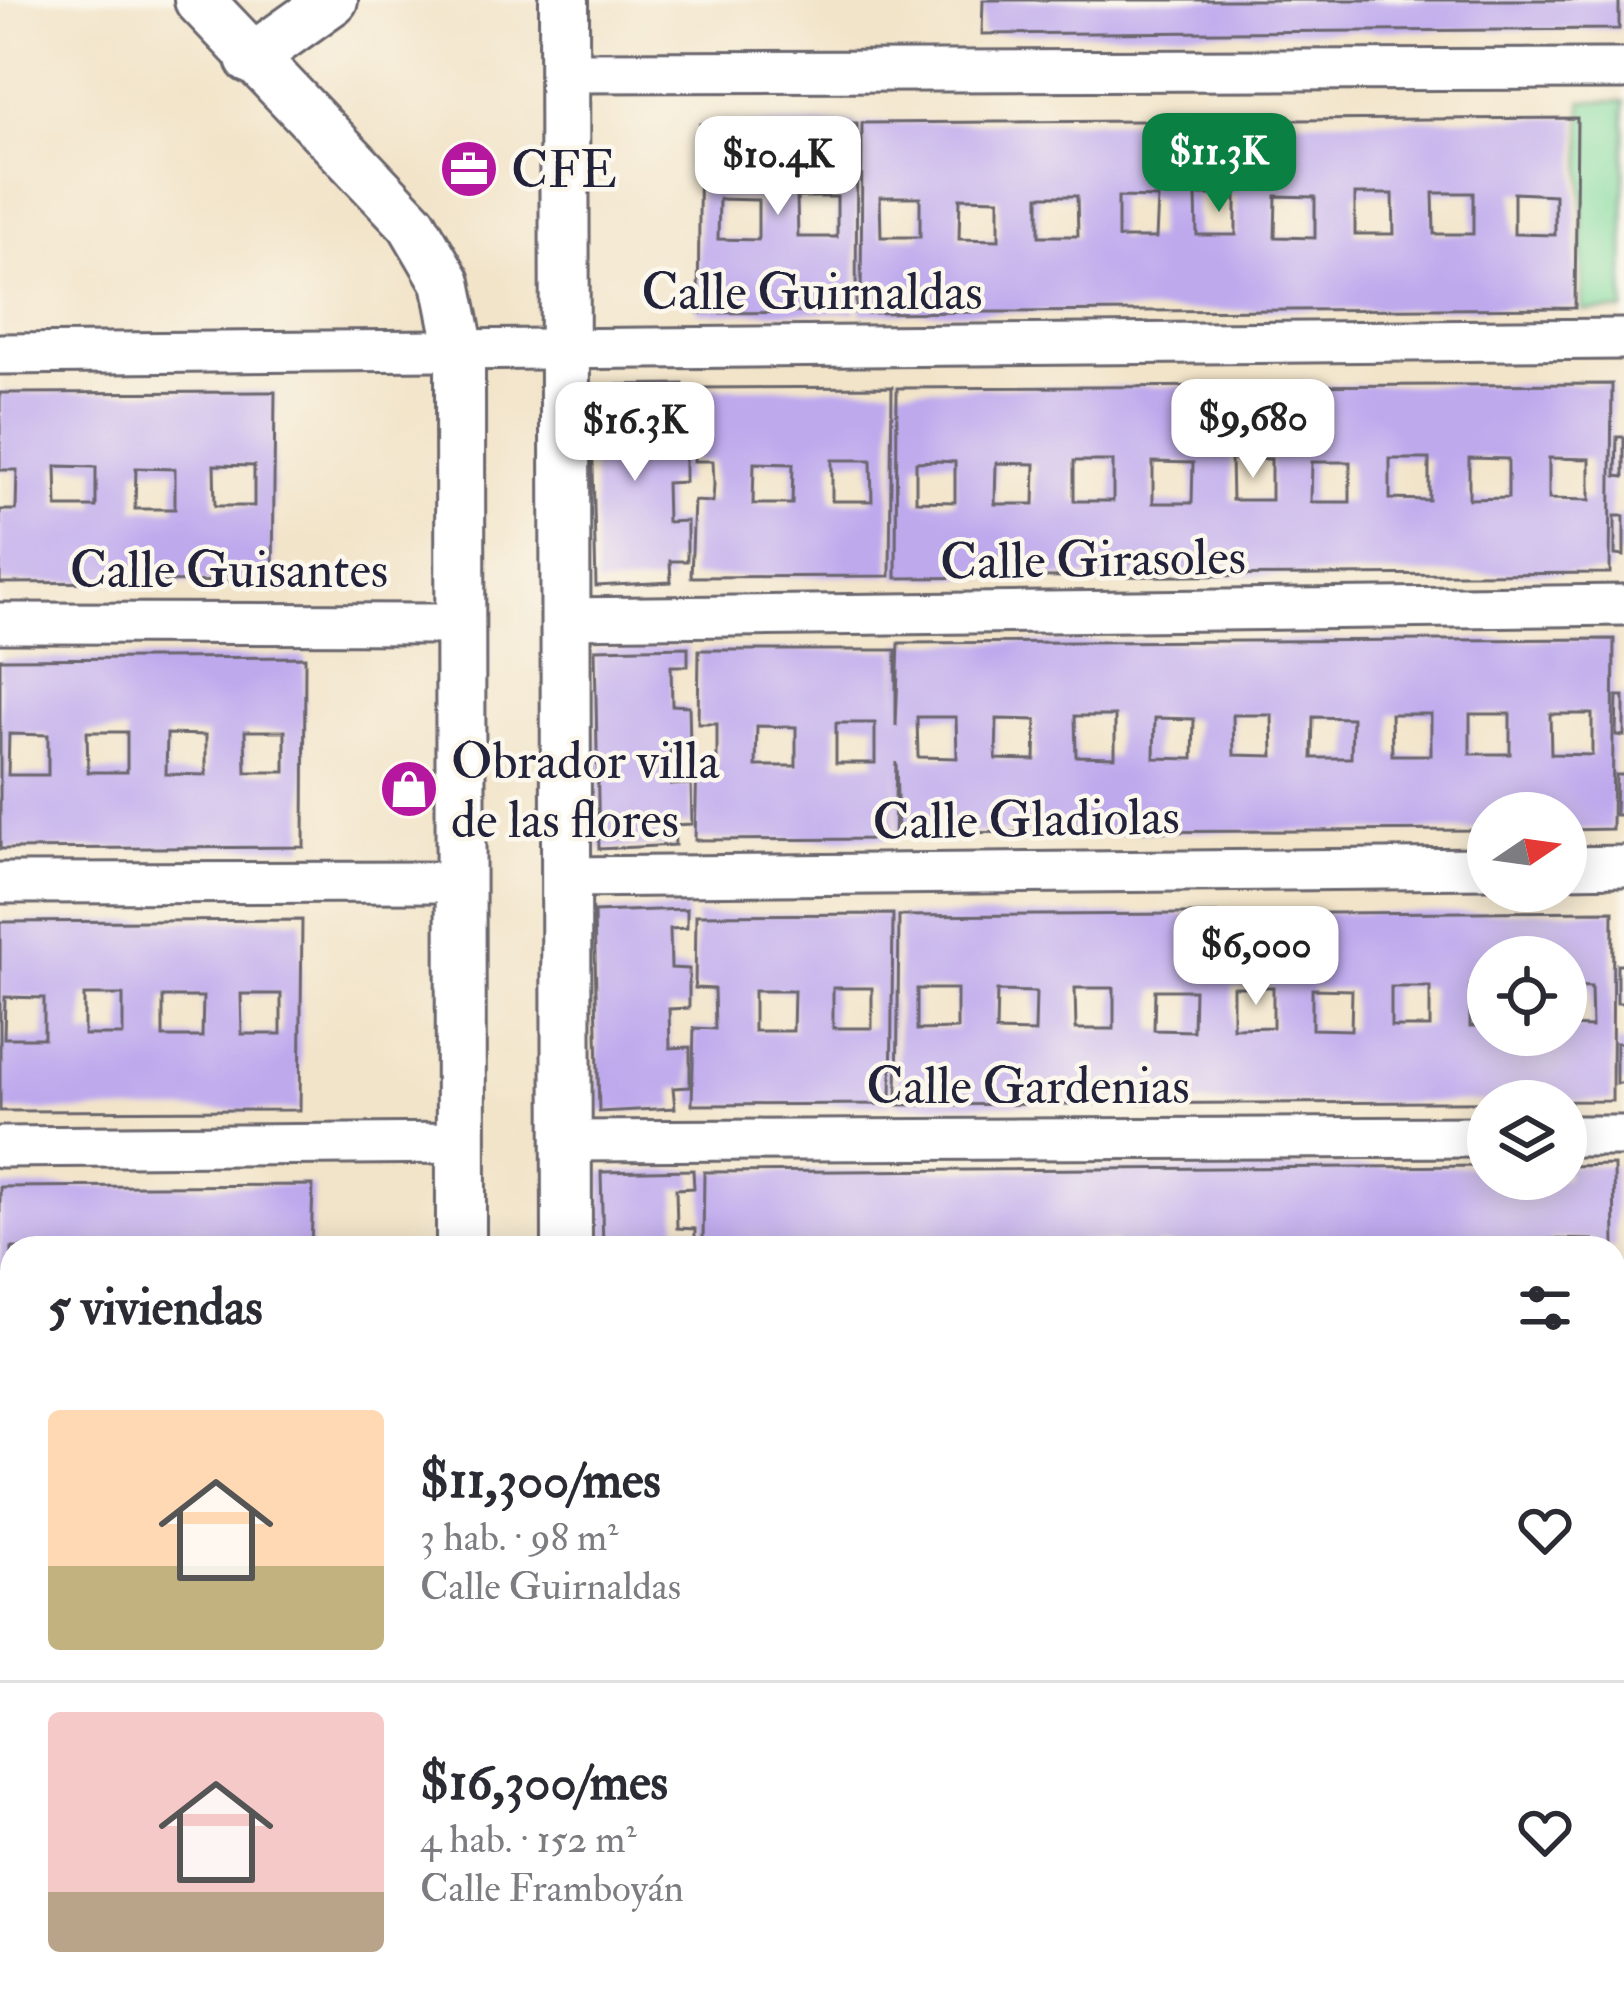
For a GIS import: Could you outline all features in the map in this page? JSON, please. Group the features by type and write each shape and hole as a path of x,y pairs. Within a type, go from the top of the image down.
{"street":[{"path":"200,0 250,59 412,224 446,281 460,351 461,1236"},
{"path":"250,59 333,0"},
{"path":"563,0 567,1236"},
{"path":"563,72 1624,69"},
{"name":"Calle Guirnaldas","path":"0,354 1624,338"},
{"name":"Calle Girasoles","path":"564,618 1624,605"},
{"name":"Calle Guisantes","path":"0,623 457,624"},
{"path":"1587,867 1624,866"},
{"name":"Calle Gladiolas","path":"566,877 1467,868"},
{"path":"0,883 458,882"},
{"path":"1587,1136 1624,1136"},
{"name":"Calle Gardenias","path":"568,1141 1467,1137"},
{"path":"0,1148 459,1143"}],"green space":[{"path":"1582,101 1624,101 1624,311 1583,311"}],"building":[{"path":"983,0 1619,0 1619,29 982,34"},
{"path":"1577,118 1575,308 861,313 862,123","holes":["1433,193 1473,193 1473,234 1434,234","1514,193 1555,195 1555,235 1514,234","1355,194 1393,194 1394,234 1355,234","1196,195 1236,195 1236,235 1197,235","1039,196 1077,196 1078,236 1039,236","1276,196 1315,197 1315,238 1275,237","880,197 920,197 920,237 881,237","1118,197 1158,198 1156,238 1118,238","960,198 999,199 999,240 959,239"]},
{"path":"857,123 856,312 698,313 700,124","holes":["797,197 837,197 837,237 798,237","719,199 758,200 758,240 718,239"]},
{"path":"683,384 684,402 666,403 667,442 685,443 685,482 666,483 667,522 687,521 687,561 670,561 671,582 596,586 591,385"},
{"path":"1612,384 1610,573 896,578 897,388","holes":["1469,458 1508,459 1508,498 1469,499","1549,458 1590,459 1590,500 1549,499","1231,459 1271,459 1271,500 1232,500","1390,459 1429,459 1429,500 1390,499","1074,461 1113,461 1113,501 1074,501","916,462 955,462 955,502 916,501","1153,462 1193,463 1192,503 1153,503","1312,462 1350,462 1350,502 1311,502","996,463 1035,464 1034,504 995,504"]},
{"path":"892,387 890,576 691,577 694,501 713,502 714,484 713,461 694,461 695,388","holes":["832,460 871,460 872,501 832,501","754,463 793,464 792,504 753,504"]},
{"path":"275,392 273,581 0,583 0,510 16,510 17,470 0,470 0,393","holes":["214,465 254,466 254,506 215,506","56,466 96,467 96,507 57,507","136,468 175,469 175,509 135,509"]},
{"path":"1617,437 1624,437 1624,477 1616,476"},
{"path":"1615,516 1624,516 1624,556 1615,555"},
{"path":"1614,639 1612,829 1587,830 1587,792 1467,792 1467,830 898,833 896,762 894,839 695,840 697,763 717,764 717,724 698,724 699,650 896,650 896,727 899,643","holes":["1391,714 1431,714 1431,755 1392,755","1470,714 1510,714 1510,754 1470,754","1550,714 1592,714 1592,755 1551,754","1233,715 1272,715 1273,756 1234,755","1075,716 1115,716 1115,757 1076,756","917,717 956,717 957,758 918,757","1313,717 1352,718 1351,758 1312,758","1155,718 1194,719 1193,759 1154,758","997,719 1036,720 1035,760 996,759","836,723 875,723 875,763 836,763","757,726 796,727 796,766 756,766"]},
{"path":"688,647 688,666 671,666 672,705 689,706 690,745 670,746 671,785 691,784 692,824 674,825 675,845 599,849 595,649"},
{"path":"305,657 304,847 0,849 0,659","holes":["245,731 285,731 285,772 246,772","87,732 127,732 127,772 88,772","9,734 48,735 48,775 8,775","167,734 206,735 206,775 166,774"]},
{"path":"1617,696 1624,696 1624,736 1616,735"},
{"path":"1616,775 1624,775 1624,815 1615,815"},
{"path":"687,909 687,928 670,929 671,968 689,969 689,1008 669,1009 670,1048 690,1047 690,1087 673,1088 675,1108 599,1112 594,912"},
{"path":"1613,911 1612,1101 1587,1101 1587,1080 1467,1080 1467,1102 897,1105 899,916","holes":["1233,987 1273,987 1273,1027 1233,1028","1391,987 1430,987 1430,1027 1391,1027","1075,988 1114,988 1114,1029 1076,1029","917,989 957,989 957,1029 917,1030","1312,989 1352,990 1351,1030 1312,1029","1155,990 1194,990 1193,1031 1154,1030","997,991 1036,992 1035,1032 996,1031"]},
{"path":"893,914 891,1104 692,1105 694,1028 715,1029 714,989 695,988 696,915","holes":["833,988 872,988 872,1028 833,1028","754,991 794,991 793,1031 754,1031"]},
{"path":"302,920 300,1110 0,1111 0,922","holes":["241,994 281,994 281,1034 242,1034","84,995 123,995 123,1035 84,1035","5,997 44,998 44,1038 4,1038","163,997 203,997 202,1037 163,1037"]},
{"path":"1617,964 1624,964 1624,1003 1617,1003"},
{"path":"1616,1043 1624,1043 1624,1083 1616,1083"},
{"path":"1614,1165 1615,1236 703,1236 704,1172 1467,1166 1467,1200 1587,1200 1587,1166"},
{"path":"693,1170 694,1188 676,1189 677,1228 695,1229 695,1236 603,1236 601,1172"},
{"path":"313,1185 311,1236 0,1236 0,1187"}],"place":[{"name":"CFE","path":"469,169"},
{"name":"Obrador villa de las flores","path":"409,789"}]}
